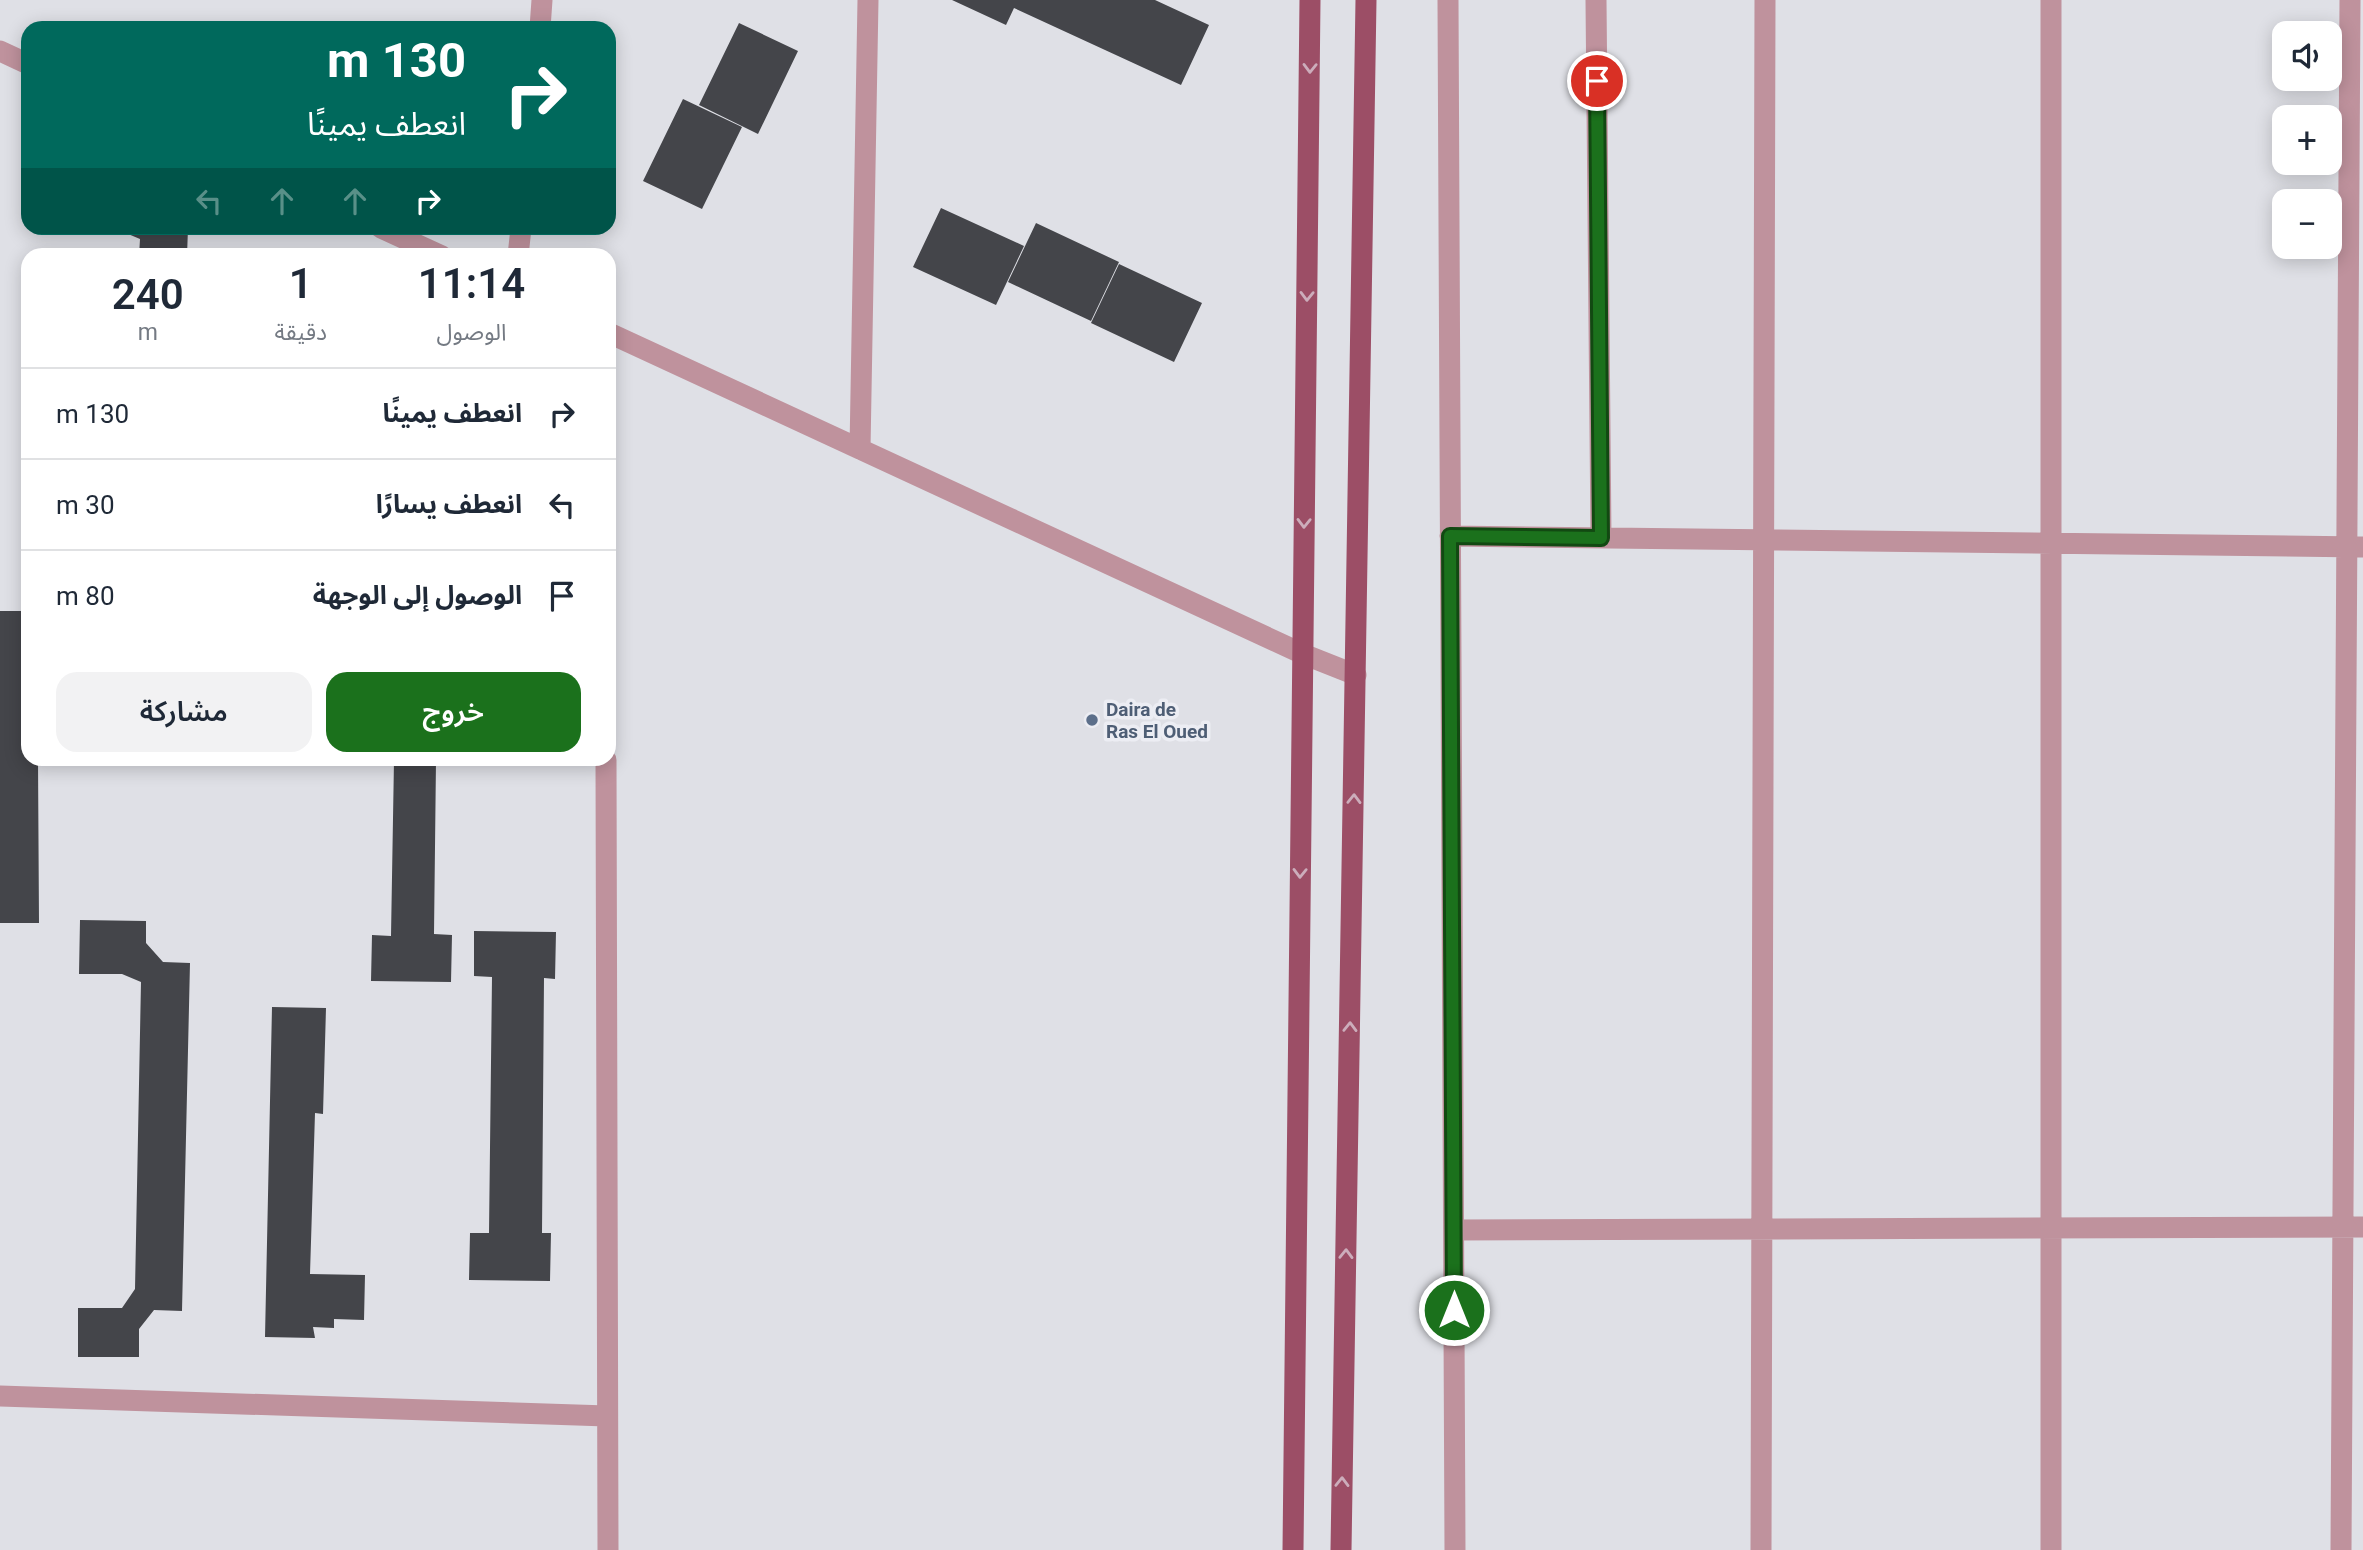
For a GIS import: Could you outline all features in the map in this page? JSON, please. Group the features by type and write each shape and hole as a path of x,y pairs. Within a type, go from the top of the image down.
{"main road":[{"path":"1293,1550 1310,0"},
{"path":"1341,1550 1366,0"}],"street":[{"path":"540,21 542,0"},
{"path":"860,449 868,0"},
{"path":"1448,0 1455,1550"},
{"path":"1596,0 1601,538"},
{"path":"1761,1550 1765,0"},
{"path":"2051,0 2051,1550"},
{"path":"2341,1550 2353,1227 2355,547 2350,0"},
{"path":"0,51 21,61"},
{"path":"396,235 425,248"},
{"path":"616,336 1303,654 1356,675"},
{"path":"1450,536 2355,547"},
{"path":"606,766 608,1550"},
{"path":"1454,1230 2353,1227"},
{"path":"0,1396 607,1416"}],"building":[{"path":"952,0 1155,0 1209,25 1181,85 1014,8 1006,25"},
{"path":"739,23 798,51 758,134 699,105"},
{"path":"683,99 742,127 702,209 643,181"},
{"path":"941,208 1024,246 996,305 913,267"},
{"path":"1036,223 1119,262 1091,321 1008,282"},
{"path":"130,235 188,235 187,248 139,248 140,239"},
{"path":"1119,264 1202,303 1174,362 1091,323"},
{"path":"0,611 21,611 21,766 38,766 39,923 0,923"},
{"path":"394,766 436,766 434,934 452,935 451,982 371,981 372,935 391,936"},
{"path":"80,920 146,921 146,943 163,962 190,963 182,1311 154,1310 139,1329 139,1357 78,1357 78,1308 122,1308 135,1289 141,982 122,974 79,974"},
{"path":"474,931 556,932 555,979 544,978 542,1233 551,1233 550,1281 469,1280 470,1233 489,1233 492,977 474,976"},
{"path":"272,1007 326,1008 323,1114 315,1113 310,1274 365,1275 364,1320 334,1319 334,1328 313,1327 315,1338 265,1337"}],"place":[{"name":"Daira de Ras El Oued","path":"1092,720"}],"route":[{"path":"1454,1310 1450,536 1601,538 1597,81"}]}
